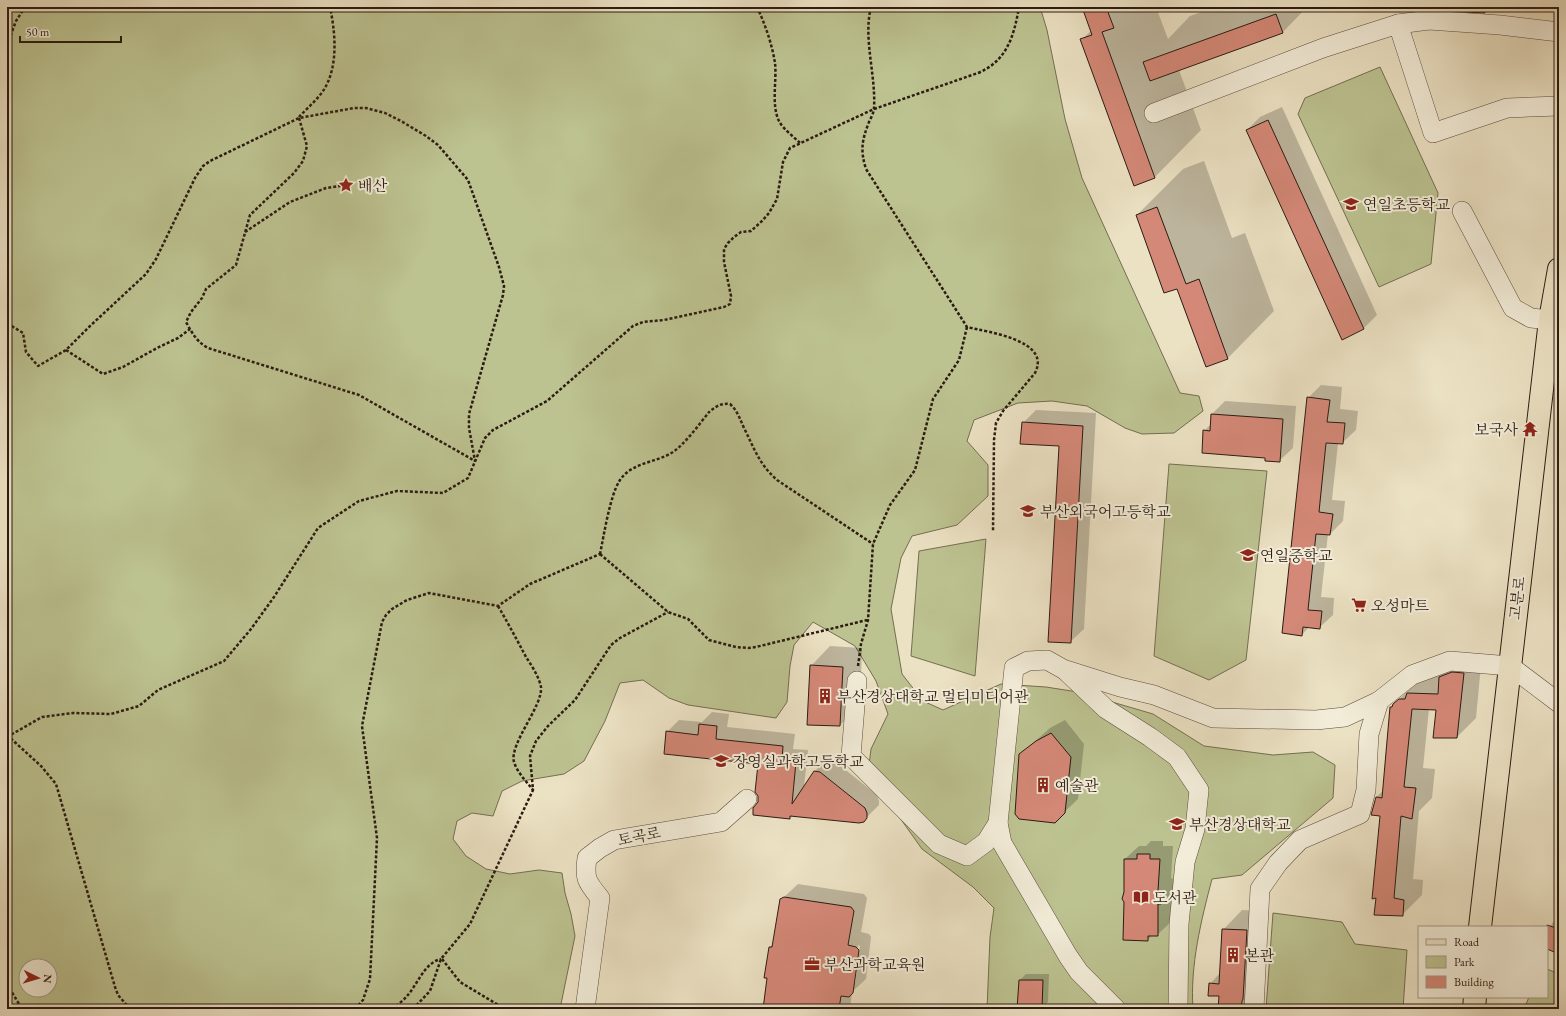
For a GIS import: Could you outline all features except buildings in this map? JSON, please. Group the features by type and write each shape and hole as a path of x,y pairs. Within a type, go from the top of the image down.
{"main road":[{"name":"고분로","path":"1480,926 1550,320 1559,269"},
{"path":"1474,998 1474,1009"}],"street":[{"path":"1154,113 1323,48 1398,24 1429,20 1500,25 1559,32"},
{"path":"1398,24 1433,133 1507,108 1559,106"},
{"path":"1462,211 1513,308 1531,318 1550,320"},
{"path":"1116,1009 1079,972 1002,844 998,824 1014,668 1028,661 1047,660 1063,668 1120,687 1154,695 1213,718 1316,720 1345,717 1379,701 1412,675 1450,660 1510,666 1559,703"},
{"path":"1063,668 1106,709 1150,737 1177,758 1199,790 1195,829 1184,862 1179,924 1178,1009"},
{"path":"858,680 851,756 939,844 967,856 986,842 998,824"},
{"path":"1254,1009 1260,889 1278,863 1300,840 1360,814 1366,790 1369,734 1379,701"},
{"name":"토곡로","path":"585,1009 600,898 587,881 587,858 614,840 721,822 748,799"}],"path":[{"path":"7,45 16,21 25,7"},
{"path":"299,118 319,96 327,84 330,76 335,35 330,7"},
{"path":"757,7 764,22 775,62 776,108 778,119 784,128 800,143"},
{"path":"871,7 869,17 874,109 861,146 862,159 866,169 967,327 1010,338 1023,343 1033,351 1039,362 1039,366 1035,373 1003,411 996,423 994,440 993,531"},
{"path":"130,1009 118,995 115,987 56,784 41,766 7,736 42,717 73,712 111,714 139,706 158,690 224,661 251,629 274,597 318,528 359,501 397,491 442,493 468,478 485,438 492,430 547,401 633,326 643,322 664,320 724,307 730,304 731,296 724,262 724,249 734,237 741,232 751,230 769,213 777,199 785,156 790,148 874,109 978,73 994,65 1004,52 1013,34 1018,7"},
{"path":"7,325 10,325 22,333 26,352 38,366 66,350 146,274 156,259 195,178 203,166 218,157 299,118 354,108 366,108 385,113 408,124 438,144 468,180 499,266 504,286 501,304 469,414 469,428 475,461"},
{"path":"299,118 307,146 303,162 294,173 250,215 236,265 206,289 202,298 191,312 186,322 200,344 212,350 359,395 475,461"},
{"path":"245,232 290,202 326,188 346,185"},
{"path":"858,680 860,651 868,620 873,544 890,505 915,470 933,399 959,360 967,327"},
{"path":"66,350 103,374 123,367 178,338 190,329"},
{"path":"600,554 614,494 621,479 635,467 674,451 710,411 717,406 724,404 730,404 736,411 757,455 766,470 777,480 873,544"},
{"path":"355,1009 363,1000 370,979 377,838 362,726 382,622 392,609 407,600 429,593 498,606 530,584 600,554"},
{"path":"600,554 668,612 688,618 709,640 730,646 748,648 868,620"},
{"path":"498,606 536,675 540,686 538,700 513,756 517,769 533,790"},
{"path":"413,1009 430,991 442,959 470,924 533,790 530,756 536,741 548,726 575,700 611,645 620,638 668,612"},
{"path":"392,1009 407,996 428,966 436,960 442,959"},
{"path":"442,959 460,982 505,1009"},
{"path":"7,984 22,1009"}],"green space":[{"path":"7,7 1040,7 1047,30 1065,119 1082,178 1180,393 1199,396 1203,411 1174,433 1142,434 1125,428 1087,406 1052,401 1018,403 974,420 967,441 988,465 988,496 957,525 912,536 901,558 891,609 902,674 923,701 943,710 1001,684 1046,687 1078,692 1153,714 1204,746 1273,755 1313,752 1335,765 1333,798 1242,875 1212,879 1197,943 1193,976 1193,1009 987,1009 990,937 994,908 973,887 922,849 868,773 871,749 888,714 876,681 855,646 813,622 794,645 790,666 787,702 776,718 688,705 669,698 643,680 620,683 605,721 584,761 564,774 522,781 502,791 493,816 472,813 457,821 453,839 466,856 486,869 510,874 539,870 562,873 575,936 560,1009 7,1009"},
{"path":"1380,67 1438,193 1431,264 1379,287 1298,114 1305,98"},
{"path":"1169,464 1267,471 1246,660 1209,680 1154,656"},
{"path":"986,539 975,676 911,656 919,551"},
{"path":"1273,913 1342,922 1355,944 1407,950 1403,1009 1266,1009"},
{"path":"1548,969 1559,974 1559,1009 1524,1009 1529,998 1548,998"}],"place":[{"name":"배산","path":"346,185"},
{"name":"연일초등학교","path":"1351,204"},
{"name":"보국사","path":"1530,429"},
{"name":"부산외국어고등학교","path":"1028,511"},
{"name":"연일중학교","path":"1248,555"},
{"name":"오성마트","path":"1359,605"},
{"name":"부산경상대학교 멀티미디어관","path":"825,696"},
{"name":"장영실과학고등학교","path":"721,761"},
{"name":"예술관","path":"1043,785"},
{"name":"부산경상대학교","path":"1177,824"},
{"name":"도서관","path":"1141,897"},
{"name":"본관","path":"1233,955"},
{"name":"부산과학교육원","path":"812,964"}]}
